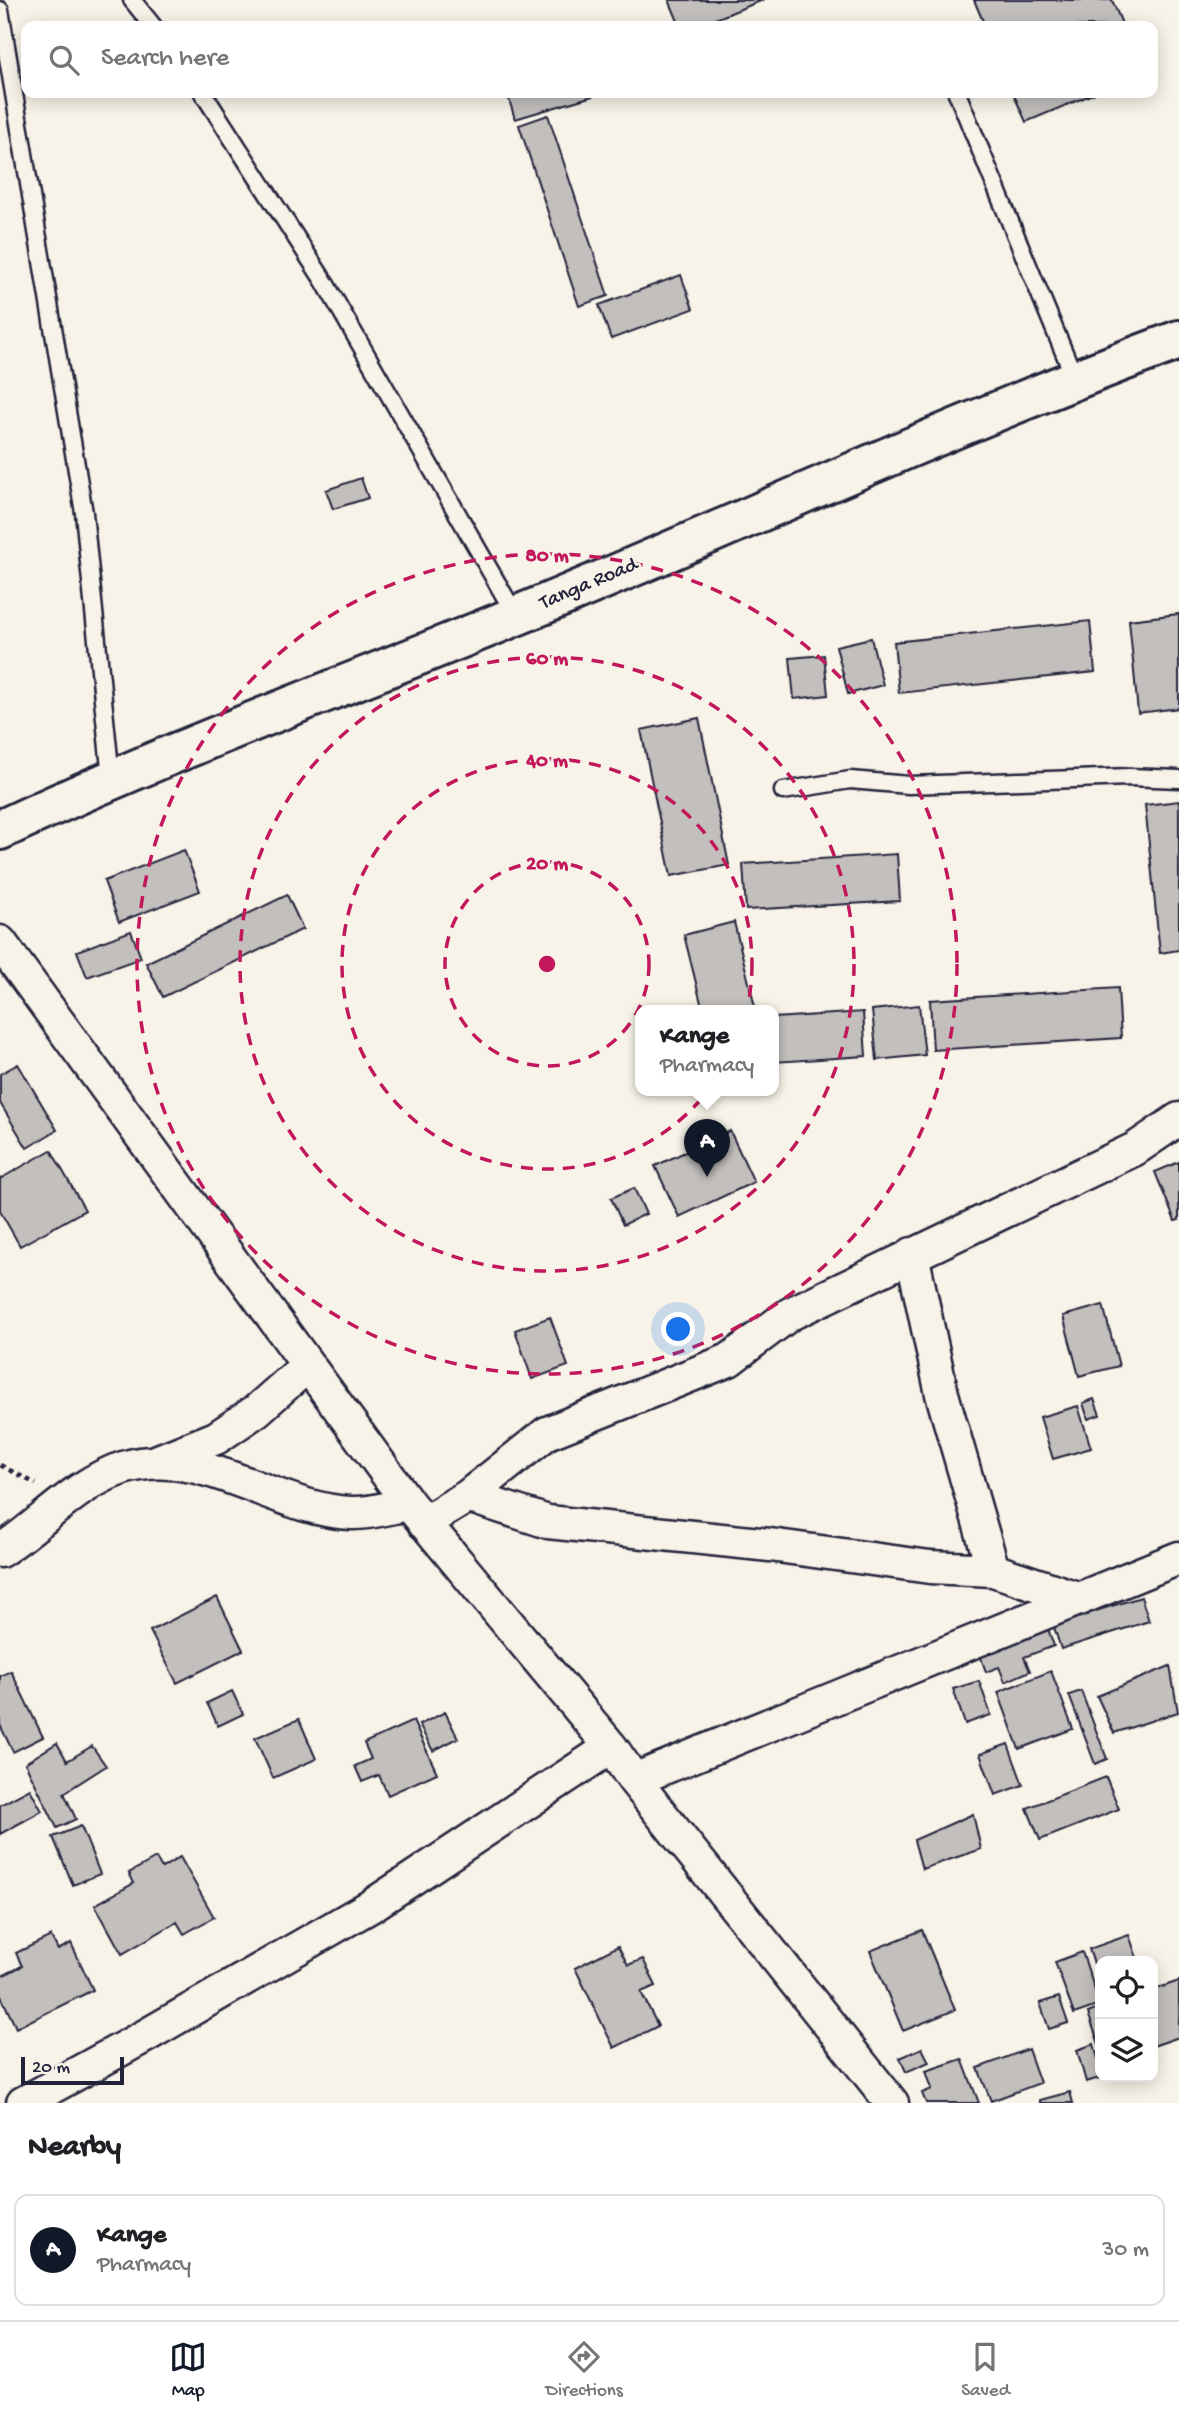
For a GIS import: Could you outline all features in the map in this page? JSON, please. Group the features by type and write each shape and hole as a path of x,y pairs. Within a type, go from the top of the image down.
{"highway":[{"name":"Tanga Road","path":"0,830 111,778 516,616 1074,379 1177,345"}],"street":[{"path":"0,942 416,1513 611,1747 634,1780 892,2103"},
{"path":"155,1462 185,1465 316,1506 352,1513 416,1513 468,1496 547,1433 729,1360 790,1314 1135,1149 1179,1119"},
{"path":"912,1254 942,1394 993,1570"},
{"path":"0,1551 92,1481 125,1468 155,1462 216,1438 256,1411 309,1365"},
{"path":"468,1496 548,1522 770,1545 930,1567 993,1570 1080,1599"},
{"path":"634,1780 1179,1558"},
{"path":"23,2103 371,1906 611,1747"}],"lane":[{"path":"132,0 149,21"},
{"path":"0,10 84,513 111,778"},
{"path":"206,98 324,281 516,616"},
{"path":"959,98 1074,379"},
{"path":"782,791 850,780 909,785 1129,777 1179,779"}],"building":[{"path":"669,0 763,0 710,21 678,21"},
{"path":"974,0 1112,0 1121,21 983,21"},
{"path":"509,98 586,98 515,119"},
{"path":"1015,98 1083,98 1026,122"},
{"path":"548,115 608,296 579,306 519,125"},
{"path":"681,275 693,309 611,339 599,305"},
{"path":"361,478 368,498 333,509 326,490"},
{"path":"1179,614 1179,708 1138,713 1129,620"},
{"path":"1090,621 1095,672 899,693 894,642"},
{"path":"871,638 883,685 848,694 836,646"},
{"path":"824,655 828,695 794,699 790,658"},
{"path":"699,718 729,865 671,876 641,730"},
{"path":"1179,801 1179,950 1160,953 1145,805"},
{"path":"184,850 200,891 119,922 104,881"},
{"path":"897,854 900,901 746,910 743,864"},
{"path":"287,895 303,929 163,997 146,963"},
{"path":"734,922 755,1005 702,1005 684,935"},
{"path":"131,931 141,958 87,977 77,951"},
{"path":"1118,988 1121,1038 933,1050 930,1000"},
{"path":"919,1005 925,1055 877,1060 872,1010"},
{"path":"863,1012 866,1056 779,1062 779,1018"},
{"path":"18,1064 57,1130 27,1148 0,1103 0,1074"},
{"path":"730,1131 754,1182 679,1217 655,1166"},
{"path":"51,1150 85,1210 20,1246 0,1211 0,1179"},
{"path":"1179,1162 1179,1220 1175,1221 1155,1172"},
{"path":"634,1188 646,1214 623,1225 611,1198"},
{"path":"1103,1305 1119,1366 1079,1376 1063,1316"},
{"path":"550,1317 568,1366 532,1379 515,1330"},
{"path":"1094,1399 1100,1415 1088,1419 1083,1403"},
{"path":"1078,1406 1091,1448 1053,1459 1040,1417"},
{"path":"217,1597 243,1650 177,1683 150,1631"},
{"path":"1141,1597 1149,1621 1061,1649 1053,1624"},
{"path":"1047,1626 1054,1646 1024,1657 1030,1671 1005,1682 999,1667 986,1672 979,1652"},
{"path":"1170,1666 1178,1712 1114,1733 1097,1696"},
{"path":"11,1671 43,1737 13,1752 0,1725 0,1676"},
{"path":"1051,1671 1073,1729 1019,1749 998,1692"},
{"path":"979,1681 991,1715 965,1724 953,1689"},
{"path":"232,1691 243,1714 218,1726 207,1703"},
{"path":"1081,1691 1107,1759 1095,1764 1069,1695"},
{"path":"445,1712 458,1738 433,1751 419,1725"},
{"path":"299,1719 316,1759 273,1778 255,1738"},
{"path":"413,1721 437,1773 388,1795 379,1775 362,1782 355,1766 371,1759 364,1743"},
{"path":"57,1743 67,1761 92,1746 106,1766 64,1793 76,1819 57,1828 25,1763"},
{"path":"1008,1744 1023,1785 995,1795 980,1754"},
{"path":"1106,1777 1119,1809 1040,1840 1027,1808"},
{"path":"30,1789 42,1811 0,1834 0,1805"},
{"path":"973,1814 981,1849 922,1869 914,1840"},
{"path":"81,1826 100,1874 73,1885 53,1837"},
{"path":"180,1857 214,1917 184,1934 177,1922 122,1954 95,1905 134,1883 129,1873 156,1858 162,1868"},
{"path":"922,1930 955,2010 903,2031 870,1951"},
{"path":"1129,1935 1136,1956 1095,1956 1095,1966 1089,1949"},
{"path":"51,1936 58,1950 71,1943 93,1990 16,2028 0,1994 0,1977 22,1966 16,1953"},
{"path":"618,1946 628,1965 643,1959 656,1986 641,1992 658,2026 614,2048 575,1968"},
{"path":"1082,1952 1095,1990 1095,2007 1074,2014 1055,1962"},
{"path":"1179,1981 1179,2037 1158,2044 1158,2019 1158,1988"},
{"path":"1059,1997 1068,2023 1049,2029 1040,2003"},
{"path":"1095,2010 1095,2033 1088,2013"},
{"path":"1094,2044 1095,2079 1086,2082 1077,2050"},
{"path":"922,2048 929,2062 906,2072 900,2058"},
{"path":"1028,2049 1040,2083 991,2101 978,2068"},
{"path":"962,2059 979,2103 926,2103 922,2093 932,2089 926,2071"},
{"path":"1070,2092 1073,2103 1040,2103 1040,2100"}],"place":[{"name":"Kange","path":"707,1177"}]}
